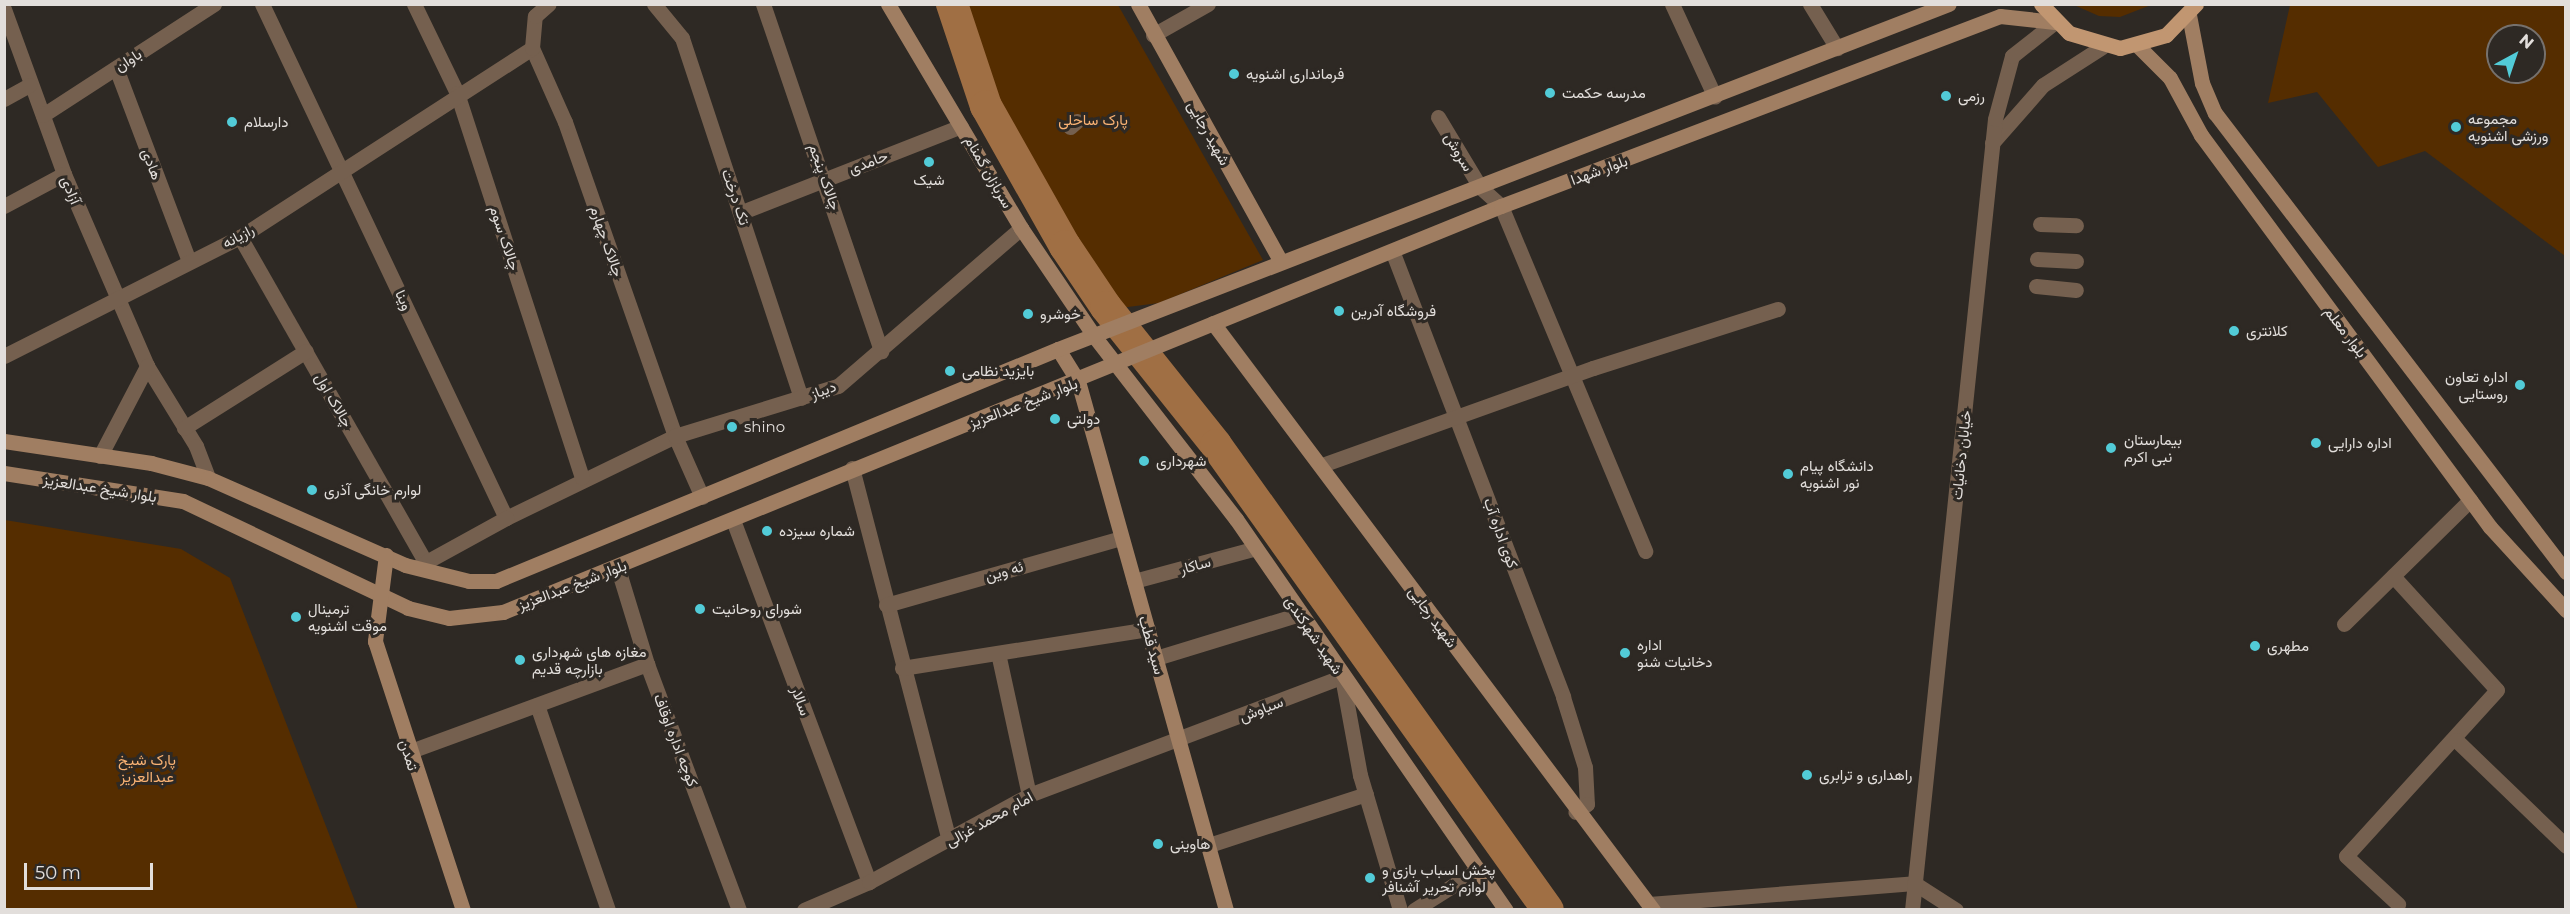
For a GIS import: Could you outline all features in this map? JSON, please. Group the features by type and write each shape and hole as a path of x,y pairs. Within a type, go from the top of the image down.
{"main road":[{"name":"سربازان گمنام","path":"888,4 1021,228 1094,336 1123,362"},
{"name":"شهید رجایی","path":"1138,4 1281,262"},
{"path":"2041,4 2055,22 2102,47 2138,46 2166,35 2193,10"},
{"name":"بلوار شهدا","path":"1112,331 1162,314 1281,262 1715,97 1940,7"},
{"name":"بلوار معلم","path":"2193,10 2202,84 2215,113 2565,573"},
{"name":"بلوار شهدا","path":"1148,350 1393,253 1501,206 2000,16 2055,22"},
{"name":"بلوار معلم","path":"2138,46 2170,78 2208,145 2470,500 2523,569 2565,610"},
{"name":"شهید رجایی","path":"1213,323 1322,465 1575,812 1651,907"},
{"name":"بلوار شیخ عبدالعزیز","path":"4,441 100,456 208,478 386,555 469,581 496,581 1058,349 1112,331"},
{"name":"سید قطب","path":"1058,349 1078,381 1226,909"},
{"name":"بلوار شیخ عبدالعزیز","path":"4,473 183,501 381,596 438,615 465,617 503,612 618,568 852,468 1078,381 1148,350"},
{"name":"شهید شهرکندی","path":"1123,362 1256,548 1342,677 1506,909"},
{"name":"تمدن","path":"386,555 375,641 408,752 463,909"}],"street":[{"name":"باوان","path":"43,115 214,4"},
{"name":"وینا","path":"261,4 344,168 506,518"},
{"name":"چالاک سوم","path":"414,4 458,93 582,477"},
{"path":"532,48 535,16 549,4"},
{"name":"تک درخت","path":"654,4 682,38 742,212 801,398"},
{"name":"چالاک پنجم","path":"763,4 826,178 881,351"},
{"path":"1154,35 1208,4"},
{"path":"1672,4 1715,97"},
{"path":"1810,4 1837,48"},
{"name":"آزادی","path":"4,9 29,85 43,115 64,174 147,366 184,428 208,478"},
{"name":"خیابان دخانیات","path":"1912,909 1992,143 2012,56 2055,22"},
{"path":"1992,143 2043,85 2102,47"},
{"name":"رازیانه","path":"4,356 188,259 240,237 458,93 532,48"},
{"name":"چالاک چهارم","path":"532,48 565,122 675,436"},
{"name":"هادی","path":"116,69 188,259"},
{"path":"4,99 29,85"},
{"name":"سروش","path":"1438,117 1480,187 1501,206"},
{"name":"حامدی","path":"742,212 962,126"},
{"path":"4,206 64,174"},
{"path":"1501,206 1645,551"},
{"path":"2040,224 2076,225"},
{"name":"دیباز","path":"582,477 675,436 838,386 1021,228"},
{"name":"چالاک اول","path":"240,237 306,351 421,565"},
{"name":"کوی اداره آب","path":"1393,253 1459,419 1586,767 1587,804 1575,812"},
{"path":"2037,259 2076,261"},
{"path":"2036,286 2076,290"},
{"path":"1322,465 1459,419 1571,377 1778,309"},
{"path":"184,428 306,351"},
{"path":"100,456 147,366"},
{"path":"675,436 702,497"},
{"path":"852,468 902,668 949,841"},
{"path":"421,565 582,477"},
{"path":"2344,624 2470,500"},
{"name":"سالار","path":"733,520 869,882"},
{"name":"ئه وین","path":"886,605 1121,538"},
{"name":"ساکار","path":"1134,581 1256,548"},
{"name":"کوچه اداره اوقاف","path":"618,568 647,664 739,909"},
{"path":"2393,576 2497,690 2456,740 2346,856 2398,904"},
{"path":"1156,658 1300,614"},
{"path":"902,668 1148,629"},
{"path":"998,653 1029,795"},
{"path":"408,752 647,664"},
{"path":"1342,677 1366,794 1400,909"},
{"name":"سیاوش","path":"1180,741 1342,677"},
{"path":"537,705 608,909"},
{"path":"2456,740 2565,846"},
{"name":"امام محمد غزالی","path":"804,909 869,882 949,841 1029,795 1180,741"},
{"path":"1209,845 1366,794"},
{"path":"1414,909 1479,869"},
{"path":"1651,907 1914,883 1956,909"}],"green space":[{"name":"پارک ساحلی","path":"963,5 1118,5 1263,260 1159,303 1120,308 1024,158 988,82"},
{"path":"2074,5 2151,5 2120,17 2099,16"},
{"name":"مجموعه ورزشی اشنویه","path":"2290,5 2565,5 2565,256 2425,151 2378,167 2317,92 2268,103"},
{"name":"پارک شیخ عبدالعزیز","path":"5,520 181,549 230,578 358,909 5,909"}],"waterway":[{"path":"952,4 986,106 1065,246 1106,307 1216,445 1548,910"}],"place":[{"name":"فرمانداری اشنویه","path":"1234,74"},
{"name":"مدرسه حکمت","path":"1550,93"},
{"name":"رزمی","path":"1946,96"},
{"name":"دارسلام","path":"232,122"},
{"name":"مجموعه ورزشی اشنویه","path":"2456,127"},
{"name":"شیک","path":"929,162"},
{"name":"فروشگاه آدرین","path":"1339,311"},
{"name":"خوشرو","path":"1028,314"},
{"name":"کلانتری","path":"2234,331"},
{"name":"بایزید نظامی","path":"950,371"},
{"name":"اداره تعاون روستایی","path":"2520,385"},
{"name":"دولتی","path":"1055,419"},
{"name":"shino","path":"732,427"},
{"name":"اداره دارایی","path":"2316,443"},
{"name":"بیمارستان نبی اکرم","path":"2111,448"},
{"name":"شهرداری","path":"1144,461"},
{"name":"دانشگاه پیام نور اشنویه","path":"1788,474"},
{"name":"لوارم خانگی آذری","path":"312,490"},
{"name":"شماره سیزده","path":"767,531"},
{"name":"شورای روحانیت","path":"700,609"},
{"name":"ترمینال موقت اشنویه","path":"296,617"},
{"name":"مطهری","path":"2255,646"},
{"name":"اداره دخانیات شنو","path":"1625,653"},
{"name":"مغازه های شهرداری بازارچه قدیم","path":"520,660"},
{"name":"راهداری و ترابری","path":"1807,775"},
{"name":"هاوینی","path":"1158,844"},
{"name":"پخش اسباب بازی و لوازم تحریر آشنافر","path":"1370,878"}]}
